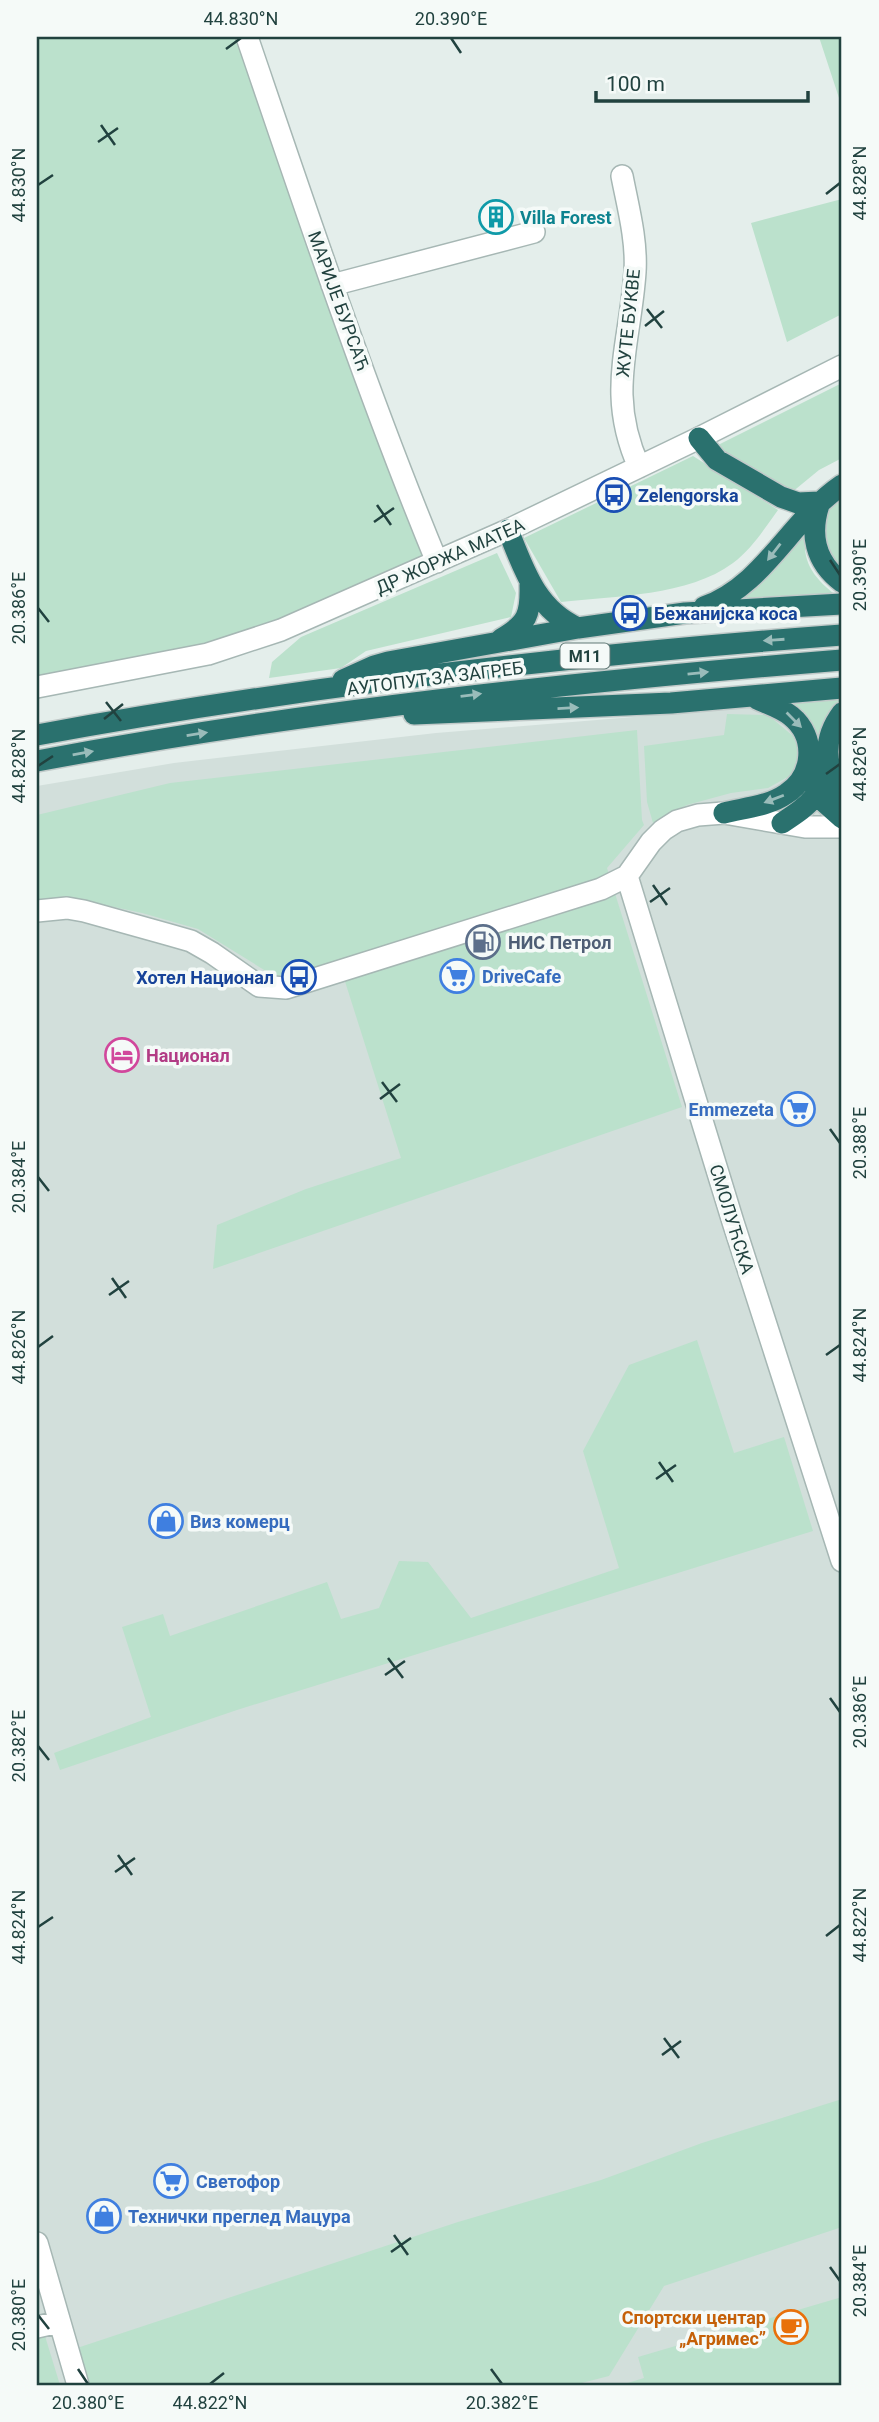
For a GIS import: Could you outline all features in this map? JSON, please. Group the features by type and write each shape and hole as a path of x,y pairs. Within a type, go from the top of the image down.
{"highway":[{"path":"699,438 717,460 781,497 798,503 820,502"},
{"path":"685,613 719,601 748,581 799,522 842,485"},
{"path":"820,502 814,518 816,548 828,570 842,582"},
{"path":"508,530 530,585 549,610 578,628"},
{"path":"493,643 514,631 527,617 531,606 530,585"},
{"path":"329,688 374,666 578,628 685,613 842,604"},
{"name":"АУТОПУТ ЗА ЗАГРЕБ","path":"37,735 329,688 625,652 842,635"},
{"name":"АУТОПУТ ЗА ЗАГРЕБ","path":"37,761 379,706 477,694 842,660"},
{"path":"379,706 392,715 467,713 752,697 842,688"},
{"path":"752,697 794,718 817,760 831,773 842,792"},
{"path":"724,813 779,798 800,781 817,760 842,713"},
{"path":"817,760 818,793 828,807 842,818"},
{"path":"782,824 805,807 818,793"}],"street":[{"name":"МАРИЈЕ БУРСАЋ","path":"247,37 332,285 408,493 437,562"},
{"name":"ЖУТЕ БУКВЕ","path":"622,176 635,262 621,371 621,409 628,443 639,467"},
{"path":"332,285 534,232"},
{"name":"ДР ЖОРЖА МАТЕА","path":"37,687 165,663 242,644 338,606 508,530 842,366"},
{"path":"37,911 67,908 84,911 191,941 229,964 253,984 275,989 320,979 601,889 627,876 651,842 673,824 698,815 724,813 806,827 842,827"},
{"name":"СМОЛУЋСКА","path":"627,876 737,1235 842,1561"},
{"path":"37,2243 78,2385"},
{"path":"37,2327 60,2322"}],"shaded area":[{"path":"842,696 842,2385 37,2385 37,786 174,763 436,733 707,711"}],"green space":[{"path":"37,37 238,37 437,562 242,644 37,687"},
{"path":"819,37 842,37 842,108 840,101"},
{"path":"842,199 842,314 787,342 751,223"},
{"path":"842,383 842,458 819,470 791,493 716,446"},
{"path":"693,456 778,510 752,545 733,563 695,582 650,593 561,602 524,538"},
{"path":"842,500 842,570 830,557 824,536 827,511"},
{"path":"808,523 805,547 810,567 822,583 841,599 739,602 776,565"},
{"path":"497,553 516,593 511,617 366,651 341,668 269,678 272,662 301,637"},
{"path":"842,696 842,701 829,716 822,730 817,765 785,704"},
{"path":"727,714 768,715 793,736 801,756 795,773 768,788 731,793 687,805 653,823 647,802 644,746 724,735"},
{"path":"637,730 644,825 607,868 682,1107 213,1269 217,1225 306,1189 401,1158 342,972 274,976 198,929 142,913 72,898 37,902 37,815 170,783"},
{"path":"697,1340 734,1453 784,1437 813,1531 237,1710 60,1770 54,1753 151,1717 122,1627 163,1614 170,1636 327,1582 341,1619 379,1608 399,1561 428,1562 471,1618 619,1568 583,1451 629,1365"},
{"path":"842,2099 842,2227 664,2286 609,2376 574,2385 89,2385 77,2348 458,2222 601,2180 702,2143"},
{"name":"Спортски центар „Агримес”","path":"842,2297 842,2385 621,2385 644,2378 638,2357"},
{"path":"37,2310 60,2385 37,2385"}],"place":[{"name":"Villa Forest","path":"496,217"},
{"name":"Zelengorska","path":"614,495"},
{"name":"Бежанијска коса","path":"630,613"},
{"name":"НИС Петрол","path":"483,942"},
{"name":"DriveCafe","path":"457,976"},
{"name":"Хотел Национал","path":"299,977"},
{"name":"Национал","path":"122,1055"},
{"name":"Emmezeta","path":"798,1109"},
{"name":"Виз комерц","path":"166,1521"},
{"name":"Светофор","path":"171,2181"},
{"name":"Технички преглед Мацура","path":"104,2216"},
{"name":"Спортски центар „Агримес”","path":"791,2327"}]}
